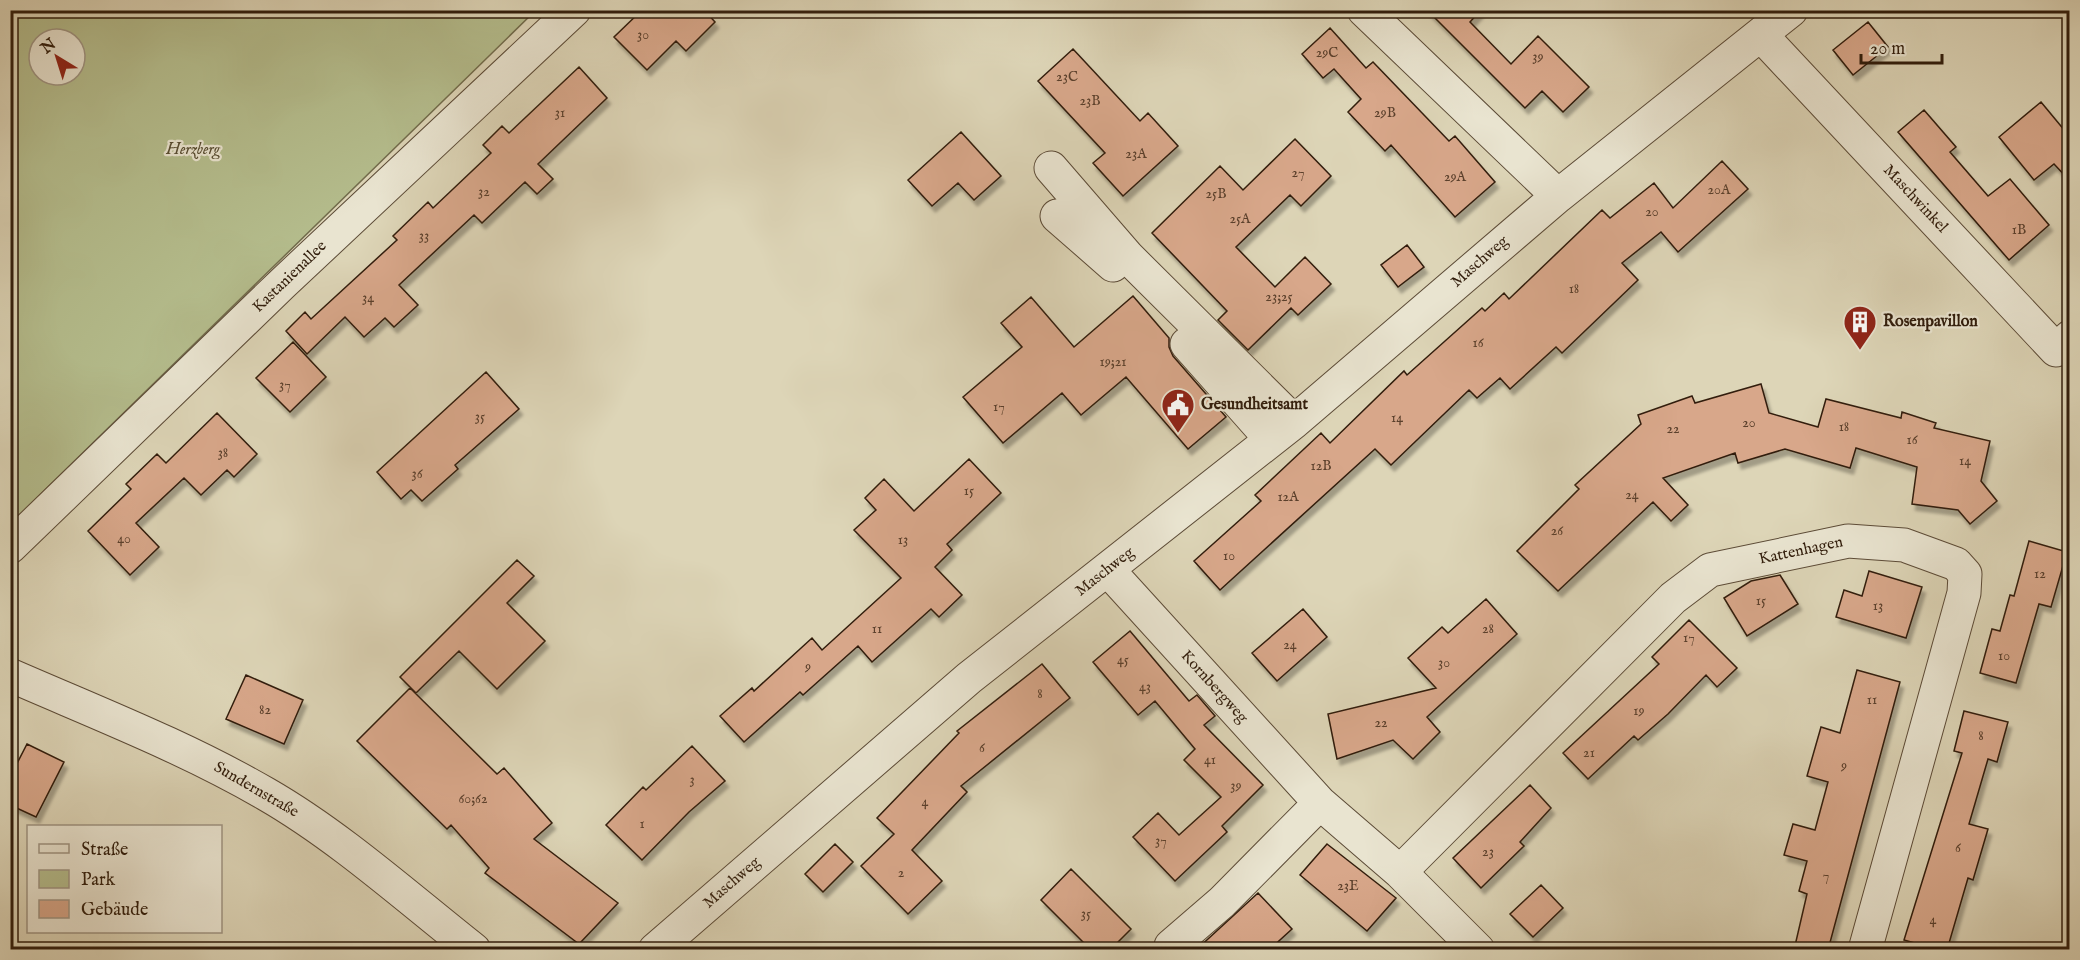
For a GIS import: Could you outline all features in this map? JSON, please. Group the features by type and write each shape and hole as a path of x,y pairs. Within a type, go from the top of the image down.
{"street":[{"name":"Kastanienallee","path":"10,547 282,284 574,10"},
{"path":"1364,10 1557,196"},
{"name":"Maschweg","path":"655,950 969,678 1282,430 1557,196 1791,10"},
{"name":"Maschwinkel","path":"1761,35 2056,350 2070,337"},
{"path":"1051,168 1282,430"},
{"path":"1057,216 1132,281 1282,430"},
{"name":"Kattenhagen","path":"1400,872 1673,598 1710,570 1848,541 1904,545 1956,564 1965,574 1964,593 1864,950"},
{"name":"Kornbergweg","path":"1108,570 1320,803 1400,872 1478,950"},
{"name":"Sundernstraße","path":"10,675 185,751 268,795 311,823 474,950"},
{"path":"1171,948 1222,902 1320,803"}],"green space":[{"name":"Herzberg","path":"11,10 535,11 11,523"}],"building":[{"path":"642,10 704,10 715,22 686,51 676,41 647,70 614,37"},
{"path":"1427,10 1481,10 1470,22 1511,64 1538,36 1589,87 1563,112 1542,91 1525,108"},
{"path":"1868,22 1888,47 1853,75 1833,50"},
{"path":"1330,28 1366,68 1373,62 1449,141 1455,136 1495,182 1455,217 1391,145 1385,151 1348,112 1361,99 1334,69 1323,78 1302,54"},
{"path":"1073,49 1140,121 1148,113 1178,146 1123,196 1093,163 1105,153 1038,81"},
{"path":"579,67 607,98 538,164 553,179 537,194 525,182 482,223 474,215 399,285 418,305 394,327 385,318 364,337 345,317 307,354 286,331 305,312 311,319 397,240 393,236 428,202 433,208 491,153 483,145 502,126 509,133"},
{"path":"2041,102 2070,137 2070,181 2054,164 2034,180 1999,137"},
{"path":"1924,110 1956,147 1950,152 1988,196 2010,179 2049,225 2009,260 1898,132"},
{"path":"961,132 1001,176 974,200 958,183 932,206 908,180"},
{"path":"1295,139 1331,176 1301,206 1290,195 1236,247 1275,287 1305,257 1331,284 1298,315 1291,308 1248,350 1218,320 1227,311 1152,233 1220,166 1243,190"},
{"path":"1722,161 1748,189 1678,252 1661,232 1622,263 1638,280 1562,353 1556,347 1510,389 1500,378 1477,398 1469,390 1391,465 1375,449 1220,590 1194,561 1261,501 1255,495 1321,433 1330,443 1404,371 1407,375 1482,308 1485,311 1504,293 1509,299 1602,210 1610,218 1654,183 1673,208"},
{"path":"1407,245 1424,267 1398,287 1381,265"},
{"path":"1133,296 1169,338 1169,347 1173,356 1226,417 1188,449 1126,377 1081,415 1062,393 1003,443 963,397 1022,347 1001,323 1031,297 1074,347"},
{"path":"293,342 326,377 290,412 256,378"},
{"path":"486,372 519,409 455,465 458,469 422,501 411,490 401,499 377,472"},
{"path":"1761,384 1769,413 1818,427 1826,399 1901,418 1902,412 1936,423 1934,428 1990,441 1981,481 1997,501 1970,524 1958,510 1912,504 1917,467 1856,448 1850,468 1785,449 1738,463 1735,453 1663,478 1688,505 1671,521 1653,502 1558,591 1517,551 1579,489 1575,485 1641,424 1638,415 1692,396 1695,403"},
{"path":"217,413 257,454 234,477 227,470 201,495 184,478 136,523 159,547 130,575 88,531 131,489 126,484 157,454 166,463"},
{"path":"969,459 1001,493 947,544 952,550 935,567 962,595 939,617 931,609 872,662 858,646 803,695 800,692 744,742 720,716 752,688 754,691 812,638 822,650 901,578 854,530 876,510 865,498 884,479 914,511"},
{"path":"2029,541 2067,552 2051,607 2039,604 2016,683 1980,673 1992,629 2000,631 2010,595 2014,596"},
{"path":"517,560 534,576 507,603 545,641 497,689 459,651 416,693 400,677"},
{"path":"1869,571 1922,587 1906,638 1836,617 1844,590 1862,596"},
{"path":"1780,575 1798,604 1747,636 1724,598 1751,581"},
{"path":"1486,599 1517,634 1427,717 1440,732 1413,759 1393,740 1337,759 1328,714 1436,688 1408,658 1442,627 1448,633"},
{"path":"1303,609 1327,637 1277,681 1252,653"},
{"path":"1689,620 1737,668 1717,687 1706,675 1668,714 1638,740 1634,736 1588,779 1563,753 1659,664 1652,657"},
{"path":"1130,631 1189,701 1197,695 1215,716 1204,725 1263,785 1222,826 1227,832 1175,881 1133,837 1158,813 1179,835 1221,797 1184,760 1195,749 1155,701 1138,715 1093,662"},
{"path":"1042,664 1070,698 961,786 967,792 912,850 942,881 908,914 861,866 894,834 877,818 959,733 957,731"},
{"path":"1857,670 1900,682 1828,950 1794,950 1807,894 1799,891 1807,861 1784,855 1793,824 1815,830 1828,782 1807,776 1821,727 1840,733"},
{"path":"246,675 303,700 284,744 226,719"},
{"path":"410,688 497,774 504,768 552,823 534,839 618,903 579,944 485,873 489,868 451,825 447,829 357,741"},
{"path":"1964,711 2008,722 1997,762 1988,759 1969,824 1988,829 1973,880 1968,878 1947,950 1939,950 1904,940 1962,753 1954,751"},
{"path":"27,744 64,762 36,817 10,805 10,777"},
{"path":"692,746 725,781 689,812 642,860 606,825 643,787 646,790"},
{"path":"1530,785 1551,808 1520,842 1524,846 1481,888 1453,858"},
{"path":"835,844 853,862 823,892 805,874"},
{"path":"1327,844 1396,898 1367,931 1300,875"},
{"path":"1071,869 1131,929 1110,950 1091,950 1041,900"},
{"path":"1541,885 1563,908 1533,937 1510,914"},
{"path":"1258,893 1292,929 1269,950 1196,950"}],"place":[{"name":"Rosenpavillon","path":"1860,351"},
{"name":"Gesundheitsamt","path":"1178,434"}]}
